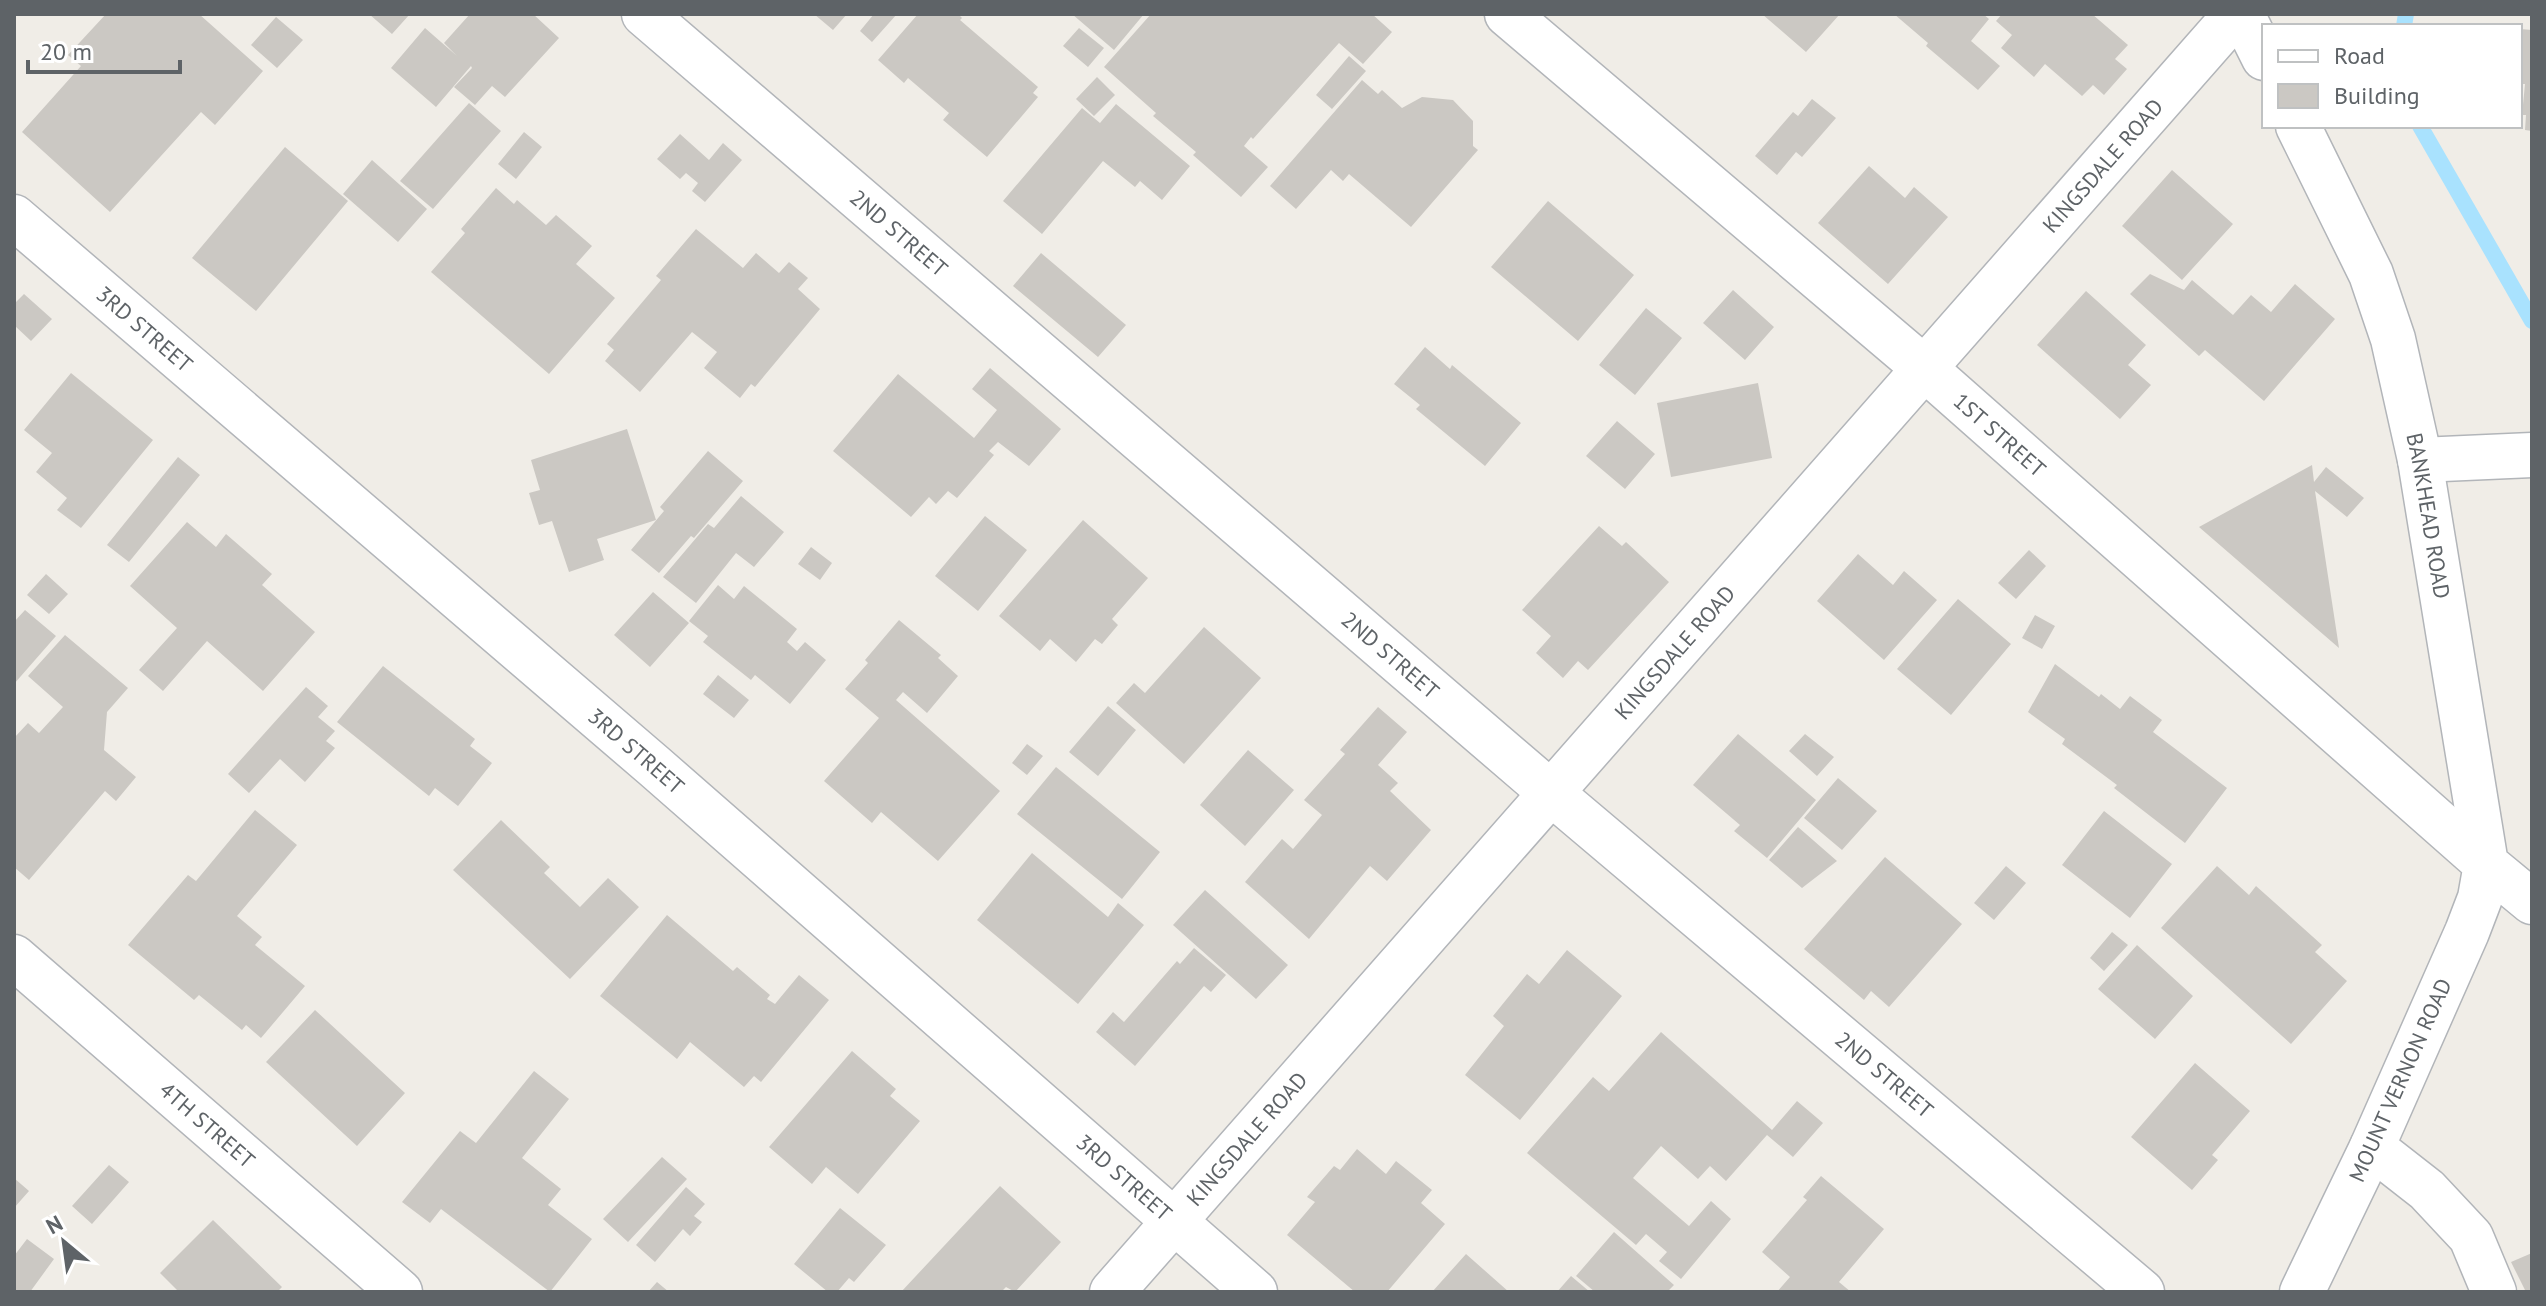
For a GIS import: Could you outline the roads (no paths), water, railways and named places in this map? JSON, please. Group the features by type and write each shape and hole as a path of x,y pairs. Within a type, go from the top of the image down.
{"street":[{"name":"2ND STREET","path":"644,14 1550,792 2142,1292"},
{"name":"1ST STREET","path":"1507,14 1924,368 2486,864"},
{"name":"KINGSDALE ROAD","path":"1112,1292 2239,14"},
{"path":"2239,14 2262,54"},
{"name":"BANKHEAD ROAD","path":"2299,128 2371,274 2393,339 2420,460 2486,864"},
{"name":"3RD STREET","path":"14,217 642,755 1255,1292"},
{"path":"2420,460 2532,455"},
{"path":"2486,864 2532,902"},
{"name":"MOUNT VERNON ROAD","path":"2302,1292 2372,1147 2467,932 2480,898 2486,864"},
{"name":"4TH STREET","path":"14,957 400,1292"},
{"path":"2372,1147 2427,1190 2471,1237 2494,1292"}],"waterway":[{"path":"2404,24 2406,14"},
{"path":"2421,128 2532,321"}]}
